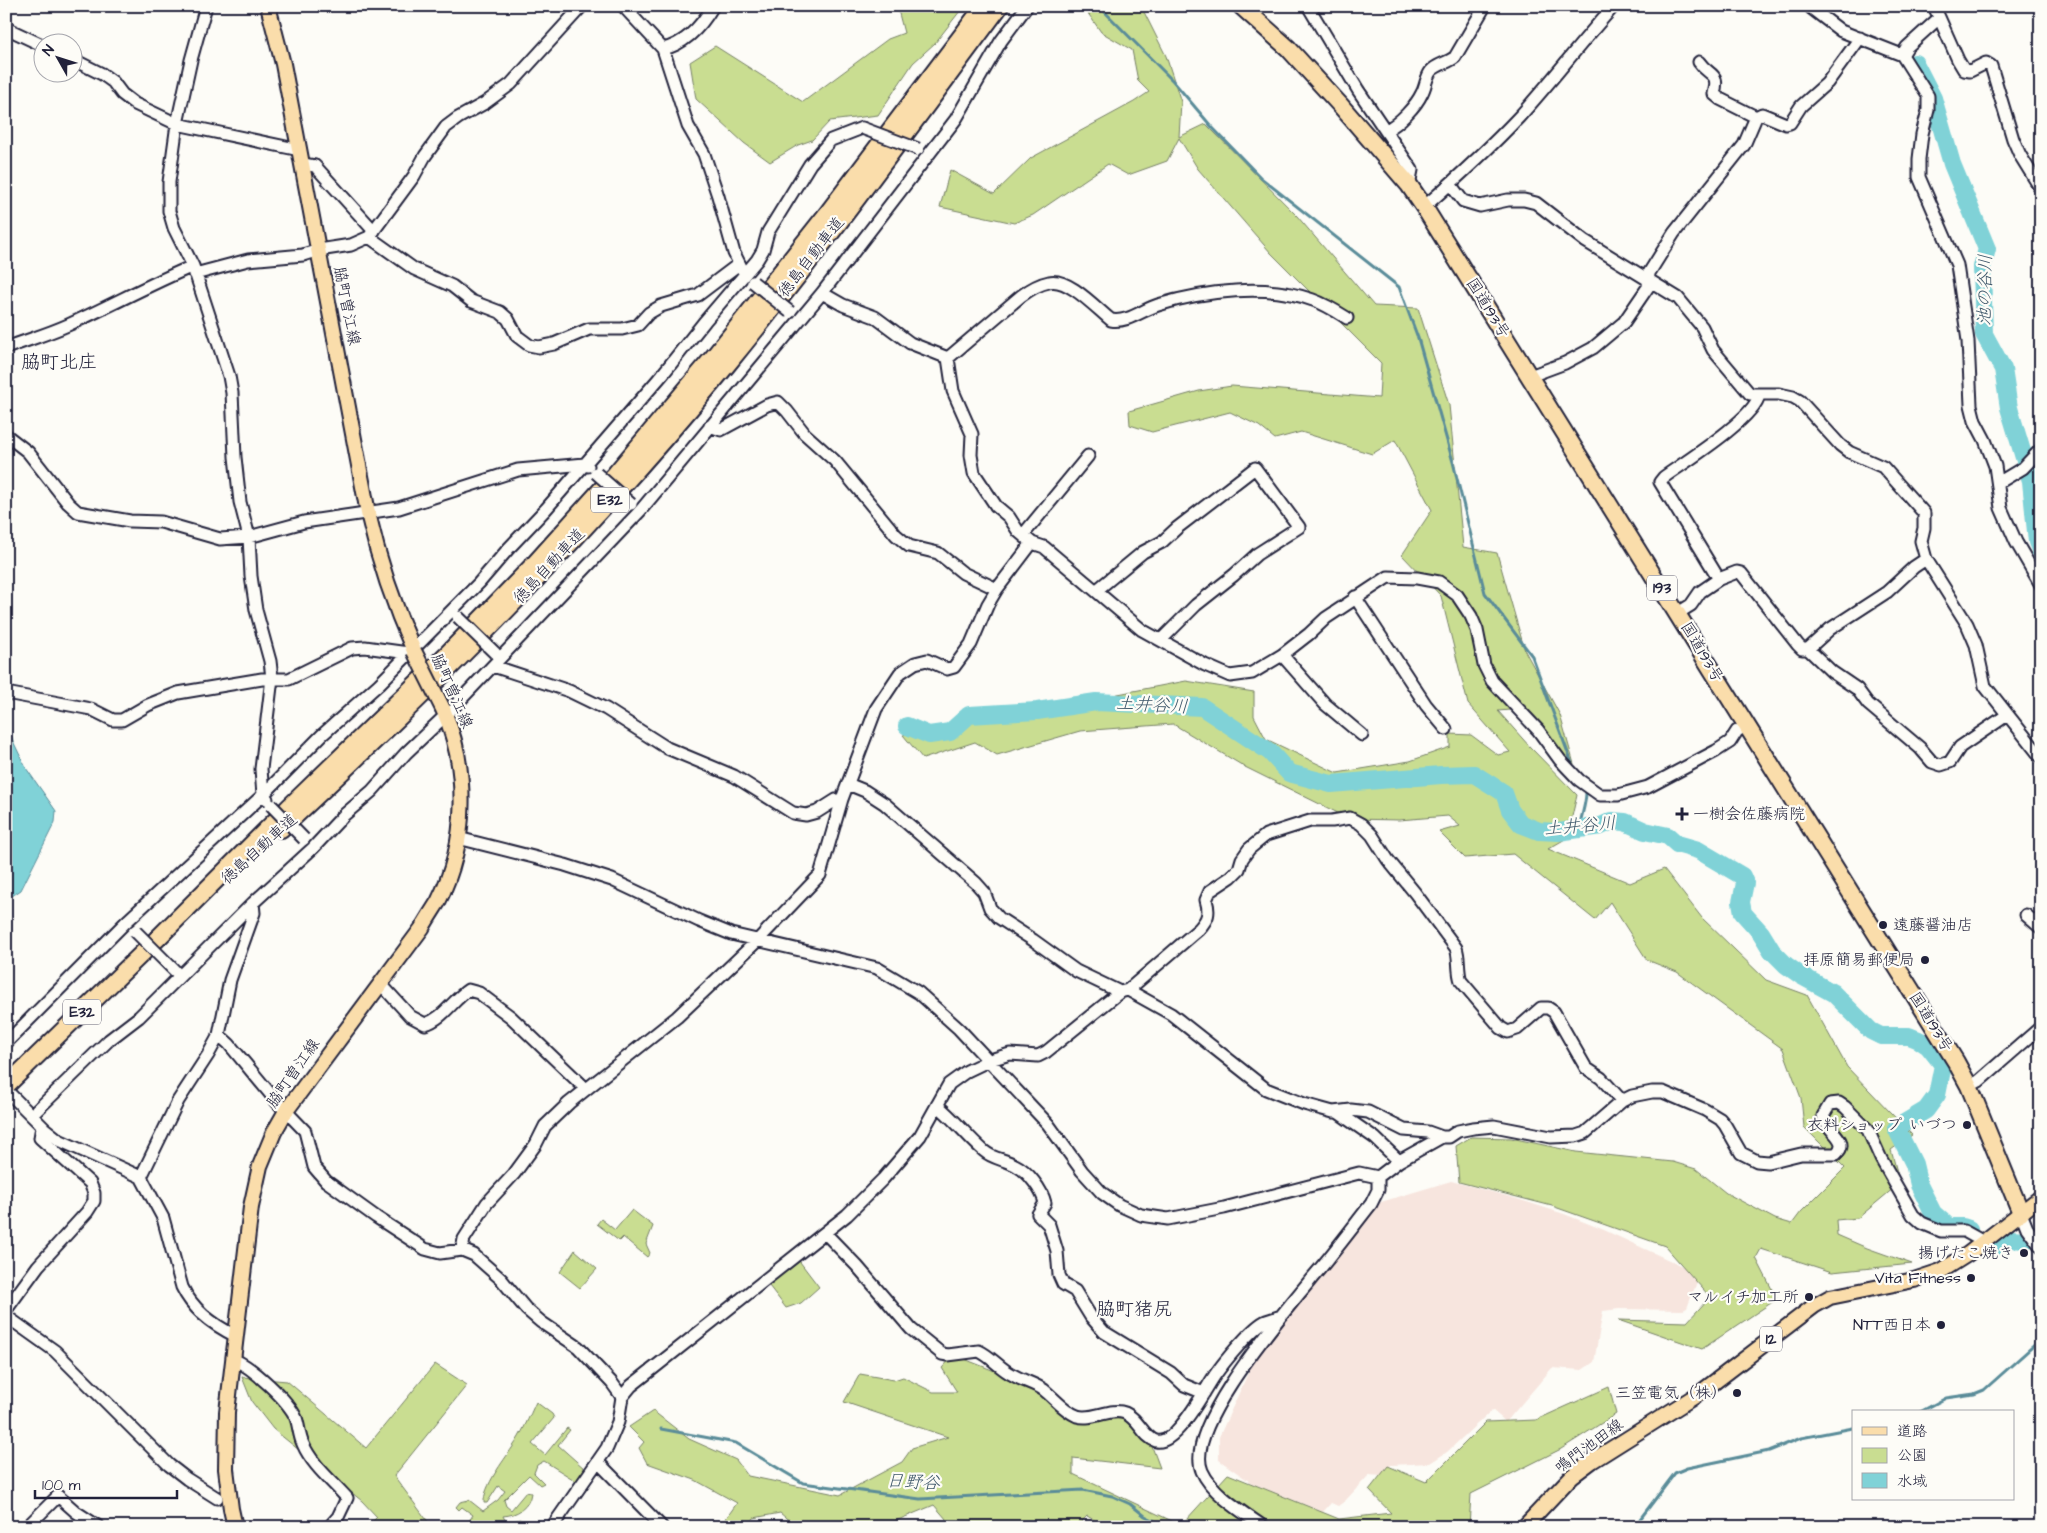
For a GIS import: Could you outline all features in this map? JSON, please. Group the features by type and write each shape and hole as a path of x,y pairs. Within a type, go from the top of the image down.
{"highway":[{"name":"徳島自動車道","path":"6,1086 448,653 536,562 722,348 826,215 970,26 983,6"},
{"name":"徳島自動車道","path":"158,938 297,814 456,662 546,570 627,482 727,365 837,224 1000,6"},
{"name":"国道193号","path":"1241,6 1288,48 1341,106 1409,185 1424,207 1936,1030 1969,1086 2021,1213"}],"main road":[{"name":"脇町曽江線","path":"235,1527 226,1469 227,1412 235,1360 251,1206 260,1166 274,1132 286,1111 422,928 438,901 449,873 458,838 462,809 461,777 454,738 445,712 412,651 394,606 383,573 368,513 284,64 268,6"},
{"name":"鳴門池田線","path":"1524,1527 1572,1476 1592,1460 1700,1393 1814,1306 1830,1297 1914,1280 1941,1271 1968,1254 2041,1197"}],"street":[{"path":"206,6 191,60 177,124 169,182 169,211 174,228 194,270 231,384 240,502 248,537 256,610 270,661 272,678 261,769 263,795 313,848"},
{"path":"6,348 66,326 156,282 194,270 248,260 303,255 319,250 351,245 371,234 414,176 425,156 446,127 485,103 511,84 582,6"},
{"path":"623,6 663,49 688,126 704,154 734,253 746,274 800,321"},
{"path":"663,49 672,47 697,29 713,6"},
{"path":"28,1112 109,1040 139,1017 178,973 313,848 344,815 372,791 710,426 822,293 923,152 956,119 1001,41 1027,6"},
{"path":"1308,6 1358,90 1412,170 1409,185"},
{"path":"1386,130 1393,126 1422,94 1430,72 1455,58 1485,6"},
{"path":"1424,207 1518,117 1614,6"},
{"path":"1934,6 1964,70 1970,70 1986,63 1991,66 2013,139 2020,155 2041,189"},
{"path":"1811,8 1841,31 1902,55 1928,96 1928,110 1922,134 1919,159 1919,177 1957,265 1968,342 1972,405 1975,420 1995,466 2001,508 2016,542 2041,585"},
{"path":"1902,55 1907,47 1939,18"},
{"path":"6,28 32,40"},
{"path":"1530,376 1565,363 1593,348 1624,322 1648,288 1649,272 1674,233 1744,145 1756,117 1762,114 1786,124 1790,123 1800,106 1827,83 1860,38"},
{"path":"1699,62 1716,78 1714,94 1720,99 1756,117"},
{"path":"82,65 113,82 122,94 135,104 177,124 302,157 315,166 371,234 414,268 452,286 471,301 500,312 508,319 518,336 529,345 538,347 554,344 589,329 622,329 638,325 649,313 661,306 698,294 746,274"},
{"path":"6,1044 125,923 263,795 322,735 379,684 412,651 455,614 479,583 585,464 746,274 763,250 768,232 810,164 831,140 862,128 923,152"},
{"path":"1450,184 1463,201 1480,206 1508,200 1524,200 1536,203 1585,241 1678,298 1693,314 1713,350 1750,394 1779,394 1793,397 1809,410 1840,446 1883,467 1906,494 1920,506 1924,513 1924,528 1921,541 1926,559 1967,624 1976,645 1985,686 2041,757"},
{"path":"948,358 1021,296 1050,281 1064,283 1111,320 1120,322 1157,305 1190,297 1250,291 1278,292 1311,299 1347,318"},
{"path":"822,293 842,305 875,317 910,343 948,358"},
{"path":"948,358 953,391 972,434 971,455 974,473 996,506 1009,517 1032,543 1044,547 1142,630 1205,665 1230,676 1252,672 1282,654 1355,597 1388,577 1403,577 1439,582 1457,595 1472,616 1478,630 1484,665 1492,681 1538,730 1560,760 1579,780 1600,795 1618,795 1648,787 1716,751 1730,742 1738,731 1746,726"},
{"path":"1719,579 1660,482 1664,476 1724,434 1753,408 1759,395"},
{"path":"710,426 720,430 767,405 778,402 788,411 805,434 834,461 896,535 909,546 938,553 963,572 997,589"},
{"path":"6,435 28,452 78,512 130,521 161,522 220,539 248,537 304,522 399,508 518,470 585,464 635,507"},
{"path":"1998,483 2026,465 2041,448"},
{"path":"1023,535 1088,456"},
{"path":"1097,590 1143,552 1162,542 1177,528 1255,468 1299,527 1257,554 1196,605 1161,640"},
{"path":"462,1250 464,1239 487,1203 514,1174 536,1144 545,1126 569,1102 677,1017 757,941 820,875 842,800 876,709 900,673 915,663 927,660 947,669 954,667 971,644 988,604 997,589 1032,543"},
{"path":"1678,613 1691,605 1700,592 1719,579 1737,572 1741,574 1798,645 1802,649 1808,649 1830,629 1887,592 1914,567 1926,559"},
{"path":"1355,597 1426,705 1446,729"},
{"path":"455,614 496,659 606,709 667,748 734,776 793,813 806,815 817,812 836,800 842,800"},
{"path":"6,693 91,709 114,720 122,720 148,705 178,693 272,678 288,679 352,648 365,647 412,651"},
{"path":"1808,649 1832,672 1857,689 1868,704 1920,748 1932,762 1941,765 1950,762 1960,747 2007,715"},
{"path":"1282,654 1325,704 1362,735"},
{"path":"848,784 865,791 885,804 976,883 984,892 990,908 998,918 1076,971 1124,991 1171,1014 1266,1089 1304,1104 1339,1113 1375,1138 1399,1161"},
{"path":"552,1527 598,1462 618,1422 622,1397 631,1386 762,1280 825,1233 870,1192 920,1136 949,1084 968,1071 990,1060 1010,1054 1038,1056 1046,1052 1200,929 1208,918 1209,909 1206,900 1210,891 1239,869 1242,859 1266,835 1310,821 1332,821 1350,818 1362,824 1456,948 1459,956 1458,972 1460,981 1501,1028 1508,1032 1517,1029 1541,1008 1548,1008 1554,1012 1586,1068 1601,1078 1622,1101"},
{"path":"458,838 565,865 612,880 698,921 731,934 878,968 919,994 959,1029 1048,1124 1082,1170 1102,1193 1119,1205 1141,1215 1168,1219 1224,1208 1359,1173 1378,1177 1399,1161 1442,1137"},
{"path":"142,1178 178,1100 219,1035 230,980 254,913 253,903"},
{"path":"2026,915 2041,928"},
{"path":"125,923 178,973"},
{"path":"380,984 410,1016 425,1024 434,1021 468,990 479,993 511,1017 586,1089"},
{"path":"1969,1086 1979,1081 2001,1064 2041,1027"},
{"path":"219,1035 305,1131 314,1167 326,1181 425,1249 440,1253 462,1250 474,1255 541,1322 578,1347 612,1383 622,1397"},
{"path":"6,1090 44,1128 60,1140 142,1178 163,1218 182,1287 187,1298 206,1318 236,1336"},
{"path":"1339,1113 1351,1110 1368,1112 1404,1130 1428,1132 1442,1137 1448,1137 1458,1131 1494,1126 1551,1137 1576,1136 1585,1133 1622,1101 1632,1096 1663,1092 1705,1110 1725,1125 1741,1153 1757,1161 1768,1162 1801,1154 1836,1154 1840,1151 1842,1143 1840,1138 1825,1124 1823,1116 1830,1104 1839,1103 1852,1112 1868,1130 1881,1159 1913,1215 1922,1223 1941,1231 1964,1231 1982,1242"},
{"path":"937,1105 954,1119 993,1158 1016,1165 1043,1195 1045,1203 1038,1214 1049,1225 1057,1251 1059,1275 1063,1284 1075,1291 1091,1317 1104,1332 1171,1373 1184,1385 1204,1393"},
{"path":"6,1310 38,1266 87,1212 94,1201 94,1193 90,1183 40,1138 40,1132 44,1128"},
{"path":"1264,1527 1212,1488 1202,1470 1203,1441 1224,1395 1278,1318 1372,1204 1378,1190 1378,1177"},
{"path":"2021,1213 2027,1228 2041,1247"},
{"path":"825,1233 922,1340 942,1354 979,1351 1004,1370 1044,1390 1077,1416 1088,1417 1115,1412 1125,1413 1134,1419 1148,1436 1157,1441 1165,1441 1175,1433 1215,1375 1244,1340 1263,1322 1278,1318"},
{"path":"6,1316 55,1351 169,1465 217,1498"},
{"path":"235,1360 245,1364 265,1381 292,1411 303,1444 314,1462 347,1498 338,1517 329,1527"},
{"path":"598,1462 662,1527"},
{"path":"27,1527 58,1496 76,1512 99,1527"}],"shaded area":[{"path":"1451,1181 1564,1214 1604,1230 1684,1267 1697,1282 1687,1308 1683,1310 1619,1309 1603,1311 1594,1362 1582,1370 1552,1368 1506,1422 1492,1410 1447,1452 1430,1463 1391,1465 1381,1476 1369,1475 1345,1501 1338,1506 1331,1503 1323,1512 1253,1484 1219,1460 1219,1437 1260,1347 1381,1202"}],"green space":[{"path":"897,6 964,6 935,43 913,63 878,115 830,121 812,140 798,145 770,162 744,143 696,99 690,62 715,46 803,102 888,39 904,33"},
{"path":"1080,6 1141,6 1166,56 1181,102 1179,137 1206,124 1297,216 1374,306 1418,308 1449,405 1463,547 1497,553 1525,651 1560,715 1574,764 1510,710 1498,711 1577,795 1567,838 1548,849 1630,883 1664,869 1702,918 1766,980 1807,995 1847,1067 1912,1135 1891,1150 1900,1183 1858,1218 1836,1220 1837,1235 1912,1264 1832,1272 1761,1249 1756,1258 1777,1299 1702,1349 1618,1320 1687,1322 1710,1297 1665,1246 1552,1206 1459,1182 1456,1146 1471,1137 1511,1138 1576,1152 1673,1162 1696,1169 1726,1193 1775,1219 1792,1224 1801,1212 1845,1168 1804,1127 1801,1098 1783,1049 1677,972 1647,960 1610,902 1595,920 1513,854 1465,858 1439,832 1460,826 1448,816 1399,820 1350,819 1245,767 1173,724 1080,731 997,755 975,742 923,759 903,735 1186,681 1254,692 1254,716 1266,739 1337,773 1410,761 1450,747 1450,734 1471,735 1498,755 1510,752 1468,704 1441,596 1402,555 1432,510 1395,440 1372,454 1301,432 1275,439 1259,426 1230,412 1152,432 1130,425 1129,411 1199,391 1232,386 1379,398 1381,363 1271,253 1198,169 1179,138 1167,161 1128,175 1108,164 1033,215 1014,223 940,207 950,170 994,194 1031,158 1149,92 1138,81 1132,50 1101,32 1085,9"},
{"path":"632,1210 653,1226 646,1244 650,1253 647,1257 623,1237 619,1241 597,1224 601,1219 615,1230"},
{"path":"575,1250 597,1269 580,1288 560,1272"},
{"path":"797,1258 819,1287 801,1303 786,1308 766,1282"},
{"path":"954,1355 1020,1381 1079,1423 1113,1411 1148,1436 1160,1468 1073,1458 1073,1474 1174,1522 1185,1521 1228,1474 1339,1519 1391,1513 1369,1490 1388,1466 1426,1482 1486,1422 1536,1420 1609,1387 1616,1414 1561,1449 1471,1494 1469,1527 1107,1527 1087,1516 1076,1527 953,1527 934,1505 881,1527 797,1527 780,1513 754,1518 746,1527 720,1527 737,1503 695,1480 647,1463 639,1448 644,1442 629,1427 653,1411 689,1439 736,1460 748,1476 840,1495 902,1462 912,1448 948,1437 844,1402 860,1374 894,1380 903,1377 933,1392 957,1392 942,1368"},
{"path":"435,1364 467,1385 394,1476 432,1527 373,1527 370,1524 377,1517 362,1501 273,1429 252,1402 242,1377 287,1381 366,1448"},
{"path":"536,1402 552,1414 554,1418 532,1444 545,1455 567,1428 570,1430 558,1445 585,1469 576,1481 544,1461 537,1465 534,1473 544,1483 540,1485 529,1475 504,1500 506,1506 511,1510 526,1492 531,1493 528,1503 522,1510 503,1516 505,1520 520,1519 521,1527 465,1527 473,1515 462,1507 459,1510 456,1507 460,1502 469,1500 483,1511 498,1500 505,1491 498,1486 487,1503 484,1503 490,1482 519,1437"}],"water":[{"path":"6,717 13,741 26,768 56,811 55,822 21,890 12,896 6,895"}],"waterway":[{"path":"1099,6 1173,81 1211,126 1261,178 1399,287 1418,338 1453,462 1485,593 1532,656 1574,769"},
{"name":"池の谷川","path":"1915,63 1933,98 1952,164 1987,249 1982,267 1984,334 2003,369 2009,408 2031,481 2037,542 2041,552"},
{"name":"土井谷川","path":"907,726 929,735 950,732 969,715 1037,711 1096,702 1202,707 1270,752 1289,773 1331,784 1474,774 1504,793 1510,810 1521,824 1539,831 1558,832 1601,826 1612,821 1625,822 1645,831 1668,836 1677,844 1698,850 1742,876 1745,883 1741,902 1743,913 1761,933 1772,951 1786,965 1833,993 1871,1031 1881,1036 1909,1036 1919,1040 1928,1046 1943,1065 1937,1095 1926,1110 1896,1128 1914,1164 1919,1185 1933,1213 1949,1227 1969,1229"},
{"path":"1579,829 1585,804 1586,789"},
{"name":"土井谷川","path":"1987,1243 1989,1247 1999,1246 2010,1239 2026,1240"},
{"path":"1924,1410 1946,1398 1974,1394 1984,1390 2041,1339"},
{"path":"1634,1527 1675,1473 1687,1468 1769,1451 1801,1438 1852,1428"},
{"name":"日野谷","path":"661,1429 736,1443 803,1483 920,1499 1083,1490 1112,1496 1130,1504 1145,1516 1167,1527"}],"place":[{"name":"一樹会佐藤病院","path":"1682,814"},
{"name":"遠藤醤油店","path":"1883,925"},
{"name":"拝原簡易郵便局","path":"1925,960"},
{"name":"衣料ショップ いづつ","path":"1967,1125"},
{"name":"揚げたこ焼き","path":"2024,1253"},
{"name":"Vita Fitness","path":"1971,1278"},
{"name":"マルイチ加工所","path":"1809,1297"},
{"name":"NTT西日本","path":"1941,1325"},
{"name":"三笠電気（株）","path":"1737,1393"}],"district":[{"name":"脇町北庄","path":"59,362"},
{"name":"脇町猪尻","path":"1134,1309"}]}
